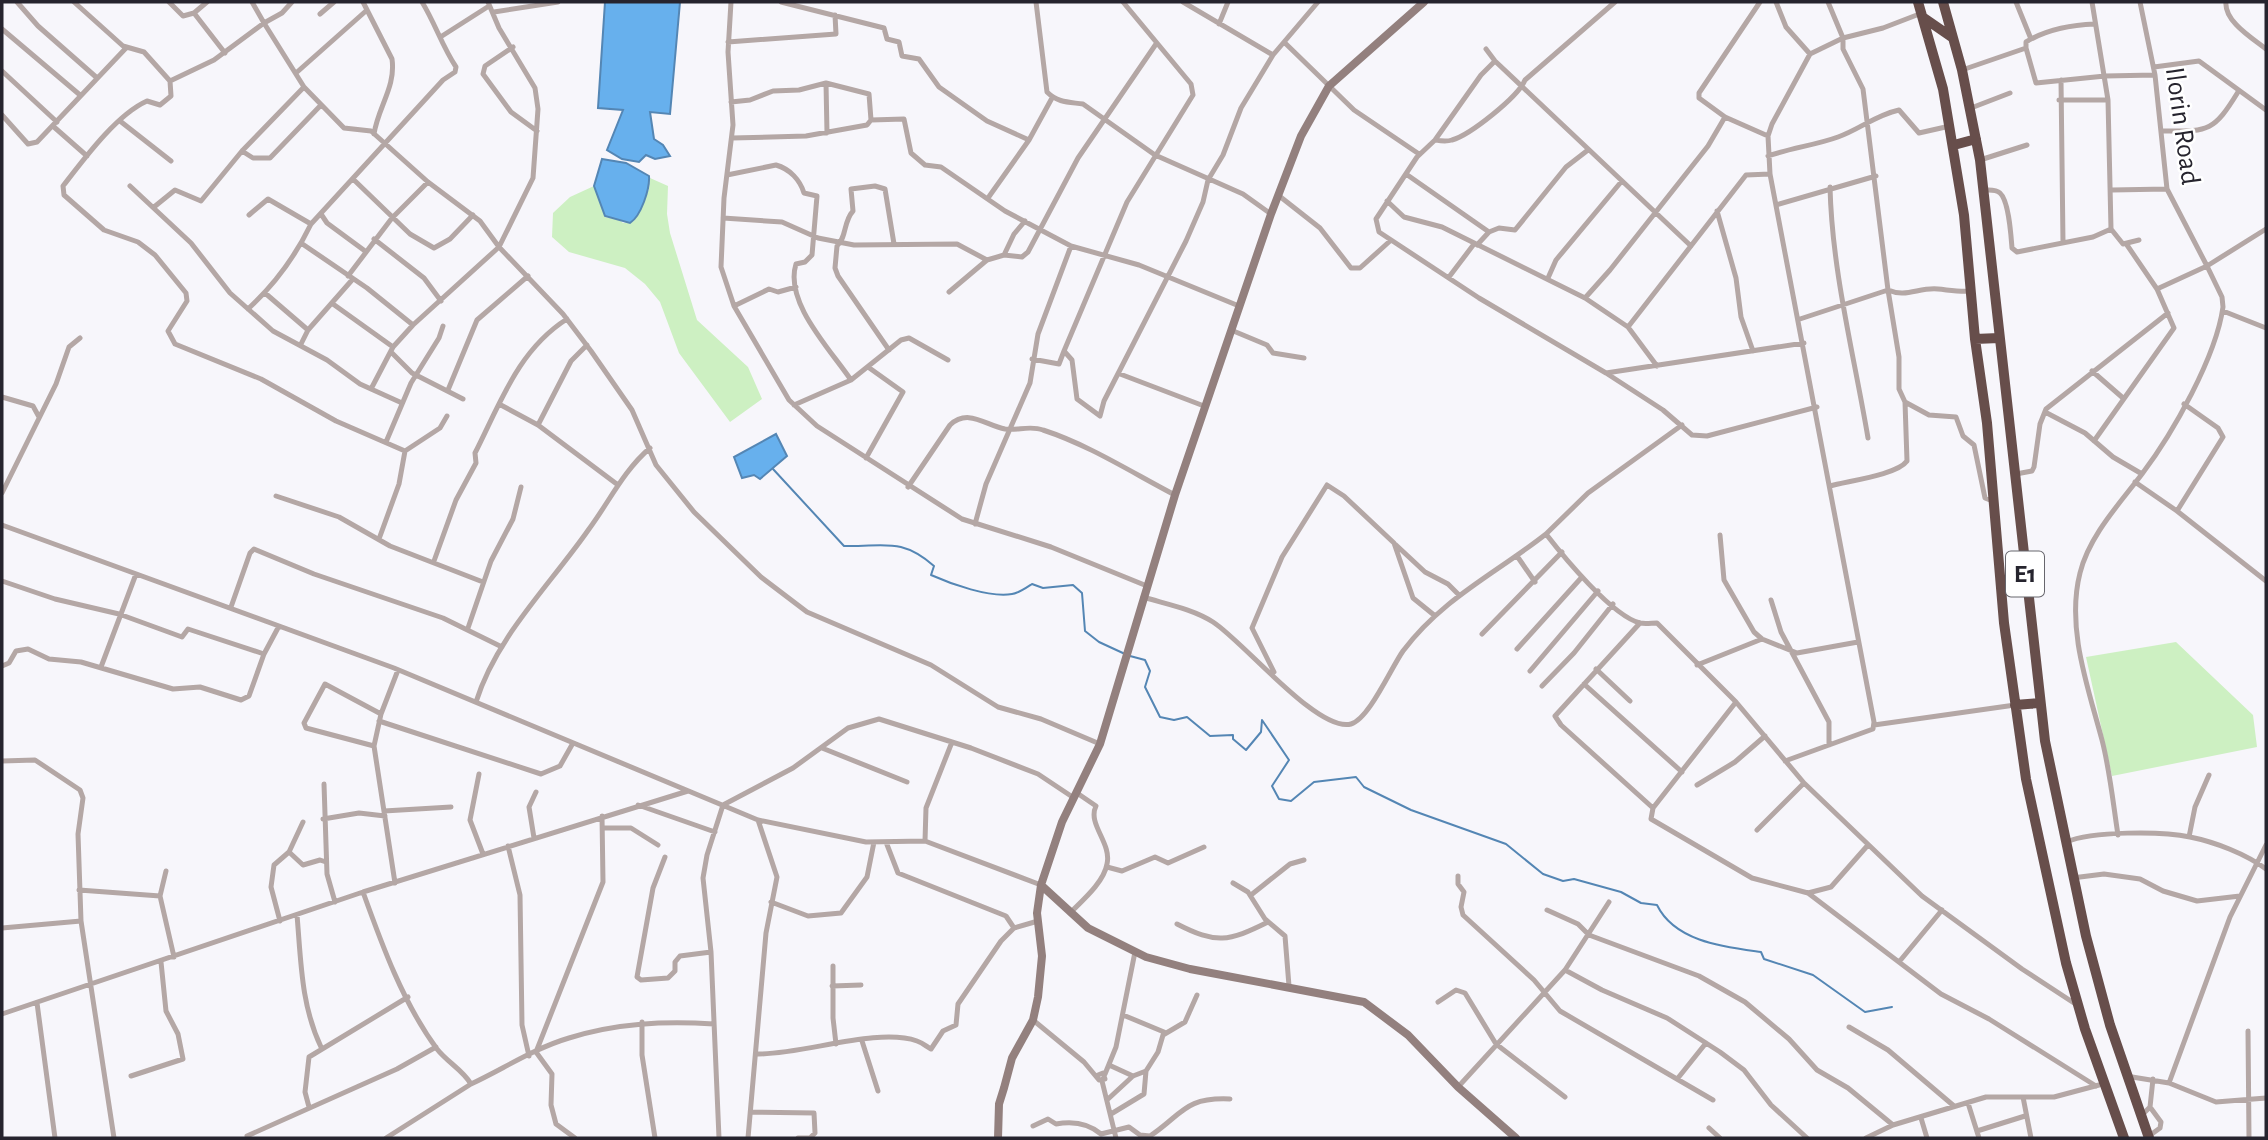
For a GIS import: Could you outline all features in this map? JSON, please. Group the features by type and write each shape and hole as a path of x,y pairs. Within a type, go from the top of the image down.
{"highway":[{"name":"E1","path":"1918,2 1954,145 1995,502 2015,705 2050,891 2078,1005 2100,1084 2123,1138"},
{"name":"E1","path":"1943,2 1971,108 1980,159 2039,703 2072,878 2126,1076 2149,1137"},
{"path":"1923,16 1953,38"},
{"path":"1954,145 1976,139"},
{"path":"1975,339 1999,338"},
{"path":"2015,705 2039,703"}],"main road":[{"path":"998,1138 999,1104 1009,1068 1033,1020 1042,971 1037,904 1041,885 1062,822 1100,744 1175,495 1278,195 1301,136 1329,86 1424,2"},
{"path":"1041,885 1088,928 1135,952 1189,969 1364,1002 1408,1035 1458,1087 1516,1138"}],"street":[{"path":"17,2 38,26 96,77"},
{"path":"74,2 87,17 127,48 144,52 170,81 171,96 160,105 152,101 138,105 87,156 62,191 104,230 138,242 155,255 186,293 187,301 168,331 175,344 261,379 336,421 405,451"},
{"path":"169,2 183,16 207,2"},
{"path":"252,2 304,87 321,105 344,128 366,130 373,134 428,182 473,215 499,247 567,319 632,410 656,465 694,512 761,577 807,612 931,665 998,707 1041,719 1100,744"},
{"path":"170,81 225,53 264,23 282,13 292,2"},
{"path":"320,14 334,2"},
{"path":"363,2 392,59 393,69 389,93 373,134"},
{"path":"248,309 265,293 302,243 311,224 435,89 457,69 422,2"},
{"path":"494,12 558,2"},
{"path":"732,2 728,42 732,138 723,218 721,267 734,306 794,405 817,426 946,510 975,524 1051,547 1147,586"},
{"path":"781,2 884,27 887,39 900,42 902,56 919,59 939,87 987,121 1029,140"},
{"path":"1036,2 1047,92 1052,98 1069,104 1083,104 1104,122 1155,155 1243,194 1271,214"},
{"path":"1032,359 1059,364 1127,202 1193,95 1191,84 1123,2"},
{"path":"1183,2 1273,55"},
{"path":"1219,24 1228,2"},
{"path":"1065,351 1072,360 1077,399 1100,416 1104,401 1120,374 1199,211 1208,180 1223,155 1241,108 1273,55 1318,2"},
{"path":"1435,140 1448,142 1461,137 1522,87 1525,80 1615,2"},
{"path":"1760,2 1699,93 1700,101 1726,117 1768,136"},
{"path":"1776,2 1786,27 1810,54"},
{"path":"1828,2 1843,38 1843,49 1863,89 1899,357 1899,389 1905,402 1907,461 1903,467 1830,486"},
{"path":"2016,2 2031,39"},
{"path":"2092,2 2108,100 2111,229 2119,242 2127,246 2157,289 2174,331 2094,441"},
{"name":"Ilorin Road","path":"2140,2 2154,67 2167,189 2222,297 2222,311"},
{"path":"2226,2 2225,8 2240,28 2266,49"},
{"path":"371,389 392,349 413,326 499,247 533,178 537,131 533,82 499,28 494,12 488,4 442,36"},
{"path":"296,73 366,10"},
{"path":"194,12 225,53"},
{"path":"728,42 836,34 835,15"},
{"path":"1785,761 1858,737 1873,729 1874,725 1800,319 1770,174 1768,136 1786,94 1810,54 1843,38 1923,16"},
{"path":"2095,24 2061,26 2026,42 2036,83 2105,76 2155,75"},
{"path":"2,29 80,95"},
{"path":"1285,43 1354,110 1419,155"},
{"path":"949,292 988,260 1004,255 1012,258 1026,256 1079,158 1156,44"},
{"path":"513,47 485,66 483,74 511,112 537,131"},
{"path":"2,115 27,144 37,142 96,77 127,48"},
{"path":"1962,70 2026,48"},
{"path":"1486,49 1494,61 1541,102 1621,182 1691,246"},
{"path":"1494,61 1435,140 1419,155 1387,201 1375,225 1379,232 1479,298 1606,373 1682,425 1692,435 1707,436 1816,407"},
{"path":"2154,67 2199,61 2266,110"},
{"path":"2,71 87,156"},
{"path":"2061,80 2059,100 2063,243"},
{"path":"730,102 825,83 869,94 871,120 867,125 779,139 732,138"},
{"path":"825,83 827,132"},
{"path":"154,207 175,190 201,201 242,151 304,87"},
{"path":"2162,131 2195,130 2217,124 2238,92"},
{"path":"1971,108 2010,93"},
{"path":"988,198 1029,140 1052,98"},
{"path":"2059,100 2108,100"},
{"path":"242,151 253,158 270,158 321,105"},
{"path":"1768,156 1836,138 1868,125 1882,114 1899,110 1919,133 1950,125"},
{"path":"1585,298 1708,146 1726,117"},
{"path":"871,120 904,119 911,153 925,165 941,167 965,186 1071,246 1167,276 1239,306"},
{"path":"120,121 171,161"},
{"path":"1980,159 2027,145"},
{"path":"1449,277 1489,232 1499,228 1518,229 1566,167 1588,150"},
{"path":"727,175 772,165 783,167 800,182 804,193 817,196 812,255 805,262 796,264 792,276 801,307 851,380"},
{"path":"1406,174 1489,232"},
{"path":"1628,327 1746,175 1770,174"},
{"path":"1776,205 1830,187 1876,176"},
{"path":"353,179 392,218 434,248 450,239 473,215"},
{"path":"301,344 308,330 334,304 374,239 428,182"},
{"path":"1548,278 1556,260 1621,182"},
{"path":"130,186 191,243 230,293 274,331 301,344 371,389 402,403"},
{"path":"1830,187 1831,218 1844,304 1868,438"},
{"path":"890,350 835,268 836,246 841,242 845,220 853,211 851,189 885,189 894,244"},
{"path":"2112,190 2167,189"},
{"path":"1984,190 1995,190 2002,195 2011,225 2012,248 2017,252 2093,237 2111,229"},
{"path":"1278,195 1320,228 1350,268 1360,268 1390,241"},
{"path":"249,215 268,199 311,224"},
{"path":"1387,201 1404,217 1442,227 1585,298 1628,327 1657,366"},
{"path":"1717,211 1736,278 1741,317 1753,351"},
{"path":"321,214 327,223 365,251"},
{"path":"723,218 782,222 812,235 841,242 957,244 988,260"},
{"path":"1004,255 1014,234 1025,221"},
{"path":"2157,289 2207,266 2266,229"},
{"path":"374,239 424,278 441,301"},
{"path":"2127,246 2139,240"},
{"path":"302,243 413,326"},
{"path":"975,524 986,484 1012,430 1032,378 1032,359 1041,326 1071,246"},
{"path":"447,390 477,320 528,276"},
{"path":"734,306 769,289 778,292 796,287"},
{"path":"1800,319 1888,290 1899,295 1938,289 1947,293 1971,291"},
{"path":"265,293 308,330"},
{"path":"334,304 392,349 418,375 463,399"},
{"path":"2118,835 2102,743 2085,681 2078,637 2076,594 2080,571 2091,546 2143,474 2205,369 2222,311 2266,328"},
{"path":"2016,474 2032,471 2039,424 2055,400 2168,313"},
{"path":"434,561 456,500 476,463 475,453 506,388 537,342 567,319"},
{"path":"386,442 402,403 443,326"},
{"path":"1231,330 1267,345 1273,354 1304,358"},
{"path":"2,493 56,384 69,347 80,338"},
{"path":"794,405 851,380 909,338 948,360"},
{"path":"1606,373 1804,343"},
{"path":"538,425 571,361 587,345"},
{"path":"866,458 903,392 868,367"},
{"path":"2092,371 2123,398"},
{"path":"1120,374 1204,406"},
{"path":"2,397 33,406 39,417"},
{"path":"1905,402 1929,415 1956,417 1961,433 1974,445 1986,498 1995,502"},
{"path":"499,404 538,425 618,485"},
{"path":"2177,511 2223,437 2218,428 2184,404"},
{"path":"2045,412 2143,474"},
{"path":"379,539 399,484 405,451 440,428 447,416"},
{"path":"908,486 957,419 988,420 1000,428 1042,429 1112,460 1175,495"},
{"path":"1143,597 1216,623 1300,701 1341,724 1353,723 1368,710 1391,669 1434,615 1546,534 1588,493 1682,425"},
{"path":"476,702 486,671 540,591 591,528 618,485 650,448"},
{"path":"2135,482 2177,511 2266,581"},
{"path":"1275,675 1252,628 1282,558 1327,485 1344,496 1425,572 1448,584 1459,595"},
{"path":"468,628 483,582 513,519 521,487"},
{"path":"276,496 340,517 379,539 483,582"},
{"path":"2,525 398,670 758,820 803,831 874,842 925,841 1041,885"},
{"path":"1546,534 1582,577 1613,604 1640,623 1657,623 1736,702 1804,783 1922,896 1966,930 2078,1005"},
{"path":"1720,535 1724,580 1754,632 1762,639 1792,652 1858,642"},
{"path":"1394,543 1413,598 1434,615"},
{"path":"231,607 250,553 254,549 314,574 396,600 468,628 502,647"},
{"path":"1482,634 1562,552"},
{"path":"1517,556 1535,582"},
{"path":"101,667 136,574"},
{"path":"1517,649 1582,577"},
{"path":"2,581 55,599 119,614 182,637 190,629 264,654"},
{"path":"1530,671 1598,591"},
{"path":"1771,600 1792,652 1829,722 1829,745"},
{"path":"1542,686 1574,653 1613,604"},
{"path":"1640,623 1558,712 1556,720 1653,808"},
{"path":"2,666 7,665 16,651 28,649 49,659 74,660 173,689 201,687 242,700 248,696 264,654 279,626"},
{"path":"1697,665 1762,639"},
{"path":"1596,669 1630,701"},
{"path":"396,883 374,746 380,717 398,670"},
{"path":"374,746 306,728 304,723 325,684 380,717 541,774 560,766 573,743"},
{"path":"1584,684 1682,772"},
{"path":"1736,702 1653,808 1651,819 1752,878 1808,893 1941,994 2100,1084"},
{"path":"1874,725 2015,705"},
{"path":"719,1138 711,952 703,878 723,805 771,781 848,728 879,719 953,742 1038,774 1096,806 1092,813 1108,852 1107,867 1091,891 1070,913"},
{"path":"1696,785 1735,762 1765,736"},
{"path":"925,841 926,808 953,742"},
{"path":"822,748 907,782"},
{"path":"2,761 35,760 80,790 83,798 79,834 81,921 114,1138"},
{"path":"479,774 470,820 483,855"},
{"path":"2189,836 2195,807 2210,775"},
{"path":"1756,830 1804,783"},
{"path":"324,784 323,819 327,862 335,902"},
{"path":"2,1014 363,892 689,790"},
{"path":"534,838 529,807 536,792"},
{"path":"638,804 715,832"},
{"path":"323,819 359,813 451,807"},
{"path":"533,1054 603,882 602,816"},
{"path":"748,1138 776,871 758,820"},
{"path":"280,921 271,882 275,862 289,852 303,822"},
{"path":"603,828 631,828 658,845"},
{"path":"2066,842 2082,835 2189,836 2259,863 2266,869"},
{"path":"771,902 808,916 841,913 867,877 874,842"},
{"path":"886,842 898,873 1006,916 1014,928"},
{"path":"1808,893 1831,887 1868,845"},
{"path":"2169,1083 2240,896 2266,845"},
{"path":"508,846 520,895 522,1025 533,1054 552,1074 551,1105 556,1124 575,1138"},
{"path":"1107,867 1122,871 1155,857 1168,863 1204,847"},
{"path":"289,852 303,865 320,860 327,862"},
{"path":"666,857 653,888 637,977 641,981 668,978 675,971 675,962 680,956 711,952"},
{"path":"1251,895 1290,864 1304,860"},
{"path":"166,871 160,896 174,957"},
{"path":"2072,878 2104,874 2140,878 2163,891 2197,901 2240,896"},
{"path":"1458,876 1458,884 1464,892 1461,907 1463,915 1544,991 1560,1011 1713,1100"},
{"path":"1233,883 1251,895 1268,922 1283,933 1287,940 1289,986"},
{"path":"79,890 160,896"},
{"path":"363,892 380,939 436,1047 471,1084"},
{"path":"1458,1087 1565,970 1609,902"},
{"path":"1547,910 1578,924 1588,935 1699,976 1745,1002 1789,1039 1817,1070 1848,1088 1893,1125"},
{"path":"1899,962 1942,910"},
{"path":"297,915 304,1001 309,1021 321,1047"},
{"path":"2,928 81,921"},
{"path":"757,1054 780,1054 896,1037 933,1048 943,1031 956,1025 958,1004 1001,942 1014,928 1038,921"},
{"path":"1177,924 1205,938 1215,939 1268,922"},
{"path":"1102,1077 1109,1065 1123,1015 1135,952"},
{"path":"131,1076 183,1059 178,1034 166,1011 161,961"},
{"path":"833,966 836,1044"},
{"path":"1565,970 1602,990 1667,1017 1706,1042 1744,1070 1771,1105 1807,1138"},
{"path":"832,986 861,985"},
{"path":"1438,1002 1456,990 1465,993 1496,1044 1565,1097"},
{"path":"1111,1114 1144,1094 1146,1071 1158,1052 1164,1032 1185,1022 1197,995"},
{"path":"309,1107 305,1092 306,1063 309,1057 321,1047 361,1027 408,997"},
{"path":"37,1003 55,1138"},
{"path":"1123,1015 1164,1032"},
{"path":"1033,1020 1102,1077 1116,1138"},
{"path":"642,1023 643,1066 655,1138"},
{"path":"386,1138 471,1084 566,1038 642,1023 714,1024"},
{"path":"1849,1027 1888,1050 1954,1106"},
{"path":"2248,1031 2249,1138"},
{"path":"862,1041 878,1091"},
{"path":"1678,1078 1706,1042"},
{"path":"247,1136 397,1069 436,1047"},
{"path":"1109,1065 1133,1076"},
{"path":"1107,1100 1133,1076 1146,1071"},
{"path":"2126,1076 2169,1083 2209,1101 2266,1098"},
{"path":"2141,1115 2150,1107 2153,1079"},
{"path":"1866,1138 1893,1125 1994,1096 2054,1097 2100,1084"},
{"path":"2023,1097 2031,1138"},
{"path":"1033,1126 1048,1119 1056,1124 1071,1122 1090,1127 1101,1134 1114,1128 1129,1127 1140,1135 1150,1136 1180,1110 1206,1099 1230,1099"},
{"path":"1968,1103 1979,1138"},
{"path":"2149,1137 2160,1128 2161,1122 2150,1107"},
{"path":"751,1112 814,1114 815,1133 810,1138 798,1138"},
{"path":"1977,1131 2025,1116"},
{"path":"1921,1118 1927,1138"},
{"path":"1709,1128 1720,1138"}],"green space":[{"path":"650,178 668,186 667,214 670,233 697,320 748,367 762,399 730,422 679,353 660,302 645,284 625,268 569,252 552,237 553,213 570,197 594,186 605,217 623,223 634,221 649,189"},
{"path":"2176,642 2253,715 2257,747 2112,776 2086,657"}],"water":[{"path":"605,2 680,2 670,114 650,112 654,139 663,145 670,156 655,159 646,155 639,162 622,159 607,150 623,110 598,108"},
{"path":"602,159 626,163 649,176 644,202 638,215 630,223 605,216 594,186"},
{"path":"776,434 787,456 760,479 754,475 742,478 734,457"}],"waterway":[{"path":"773,469 844,546 902,547 934,566 931,575 993,594 1015,593 1032,584 1043,588 1073,585 1082,593 1085,631 1099,642 1125,654"},
{"path":"1130,656 1145,660 1150,671 1145,687 1160,717 1174,720 1187,717 1210,736 1233,735 1233,739 1246,750 1261,732 1262,720 1289,760 1272,786 1279,799 1291,801 1314,782 1356,777 1364,787 1411,810 1506,844 1543,874 1563,881 1574,879 1621,892 1641,903 1657,905 1665,917 1688,935 1717,945 1761,952 1764,959 1813,975 1865,1012 1892,1007"}]}
